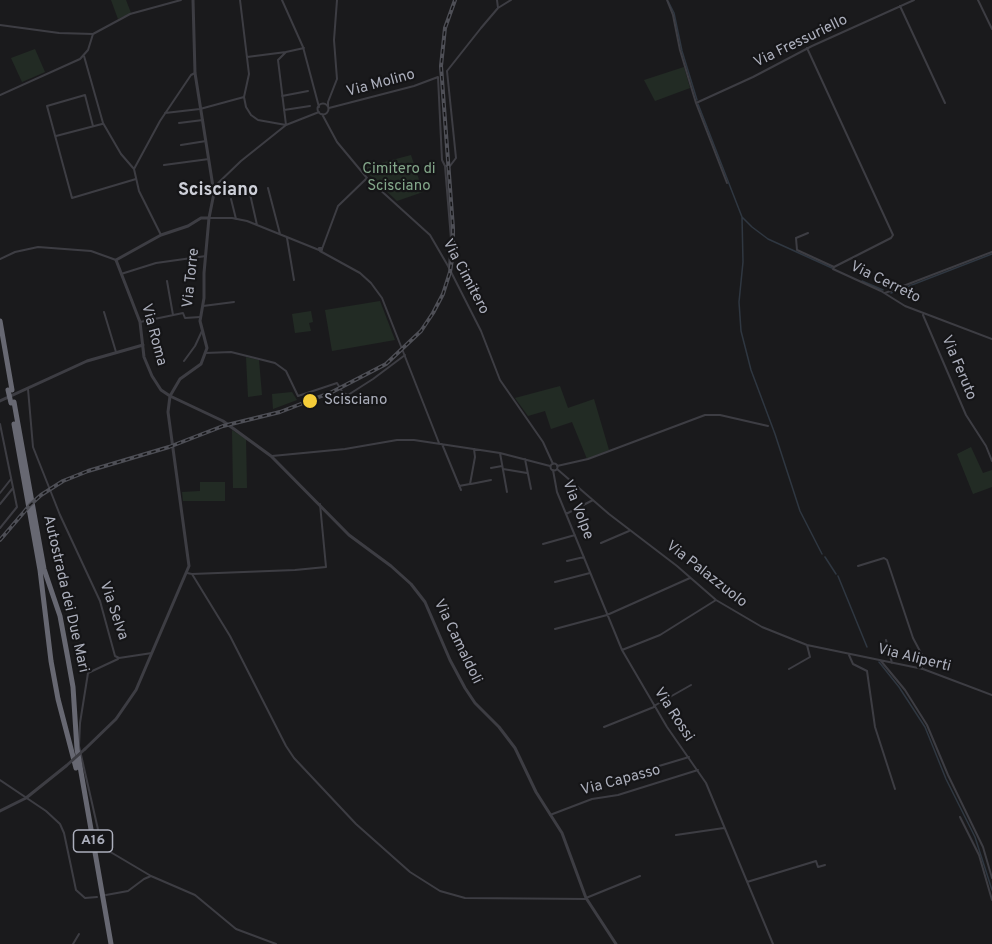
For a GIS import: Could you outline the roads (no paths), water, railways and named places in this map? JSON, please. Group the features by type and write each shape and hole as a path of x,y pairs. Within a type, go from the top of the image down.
{"highway":[{"name":"Autostrada dei Due Mari","path":"0,324 12,392 10,401 40,570 47,640 56,690 74,754 110,944"},
{"name":"Autostrada dei Due Mari","path":"0,342 12,392"},
{"name":"Autostrada dei Due Mari","path":"10,401 44,569 61,621 73,687 77,749 110,944"}],"street":[{"path":"0,25 59,33 93,34 130,14 181,0"},
{"name":"Via Torre","path":"193,0 195,73 214,187 213,206 209,218 203,306 200,317 207,345 205,353"},
{"path":"240,0 249,79 244,97 246,107 254,118 268,123 286,125"},
{"path":"282,0 304,48 320,113"},
{"path":"327,122 328,102 337,79 334,40 337,0"},
{"path":"497,0 498,9"},
{"path":"448,266 451,239 445,166 452,165 456,158 447,71 498,9 511,0"},
{"path":"667,0 674,15 680,50 696,103 727,183"},
{"name":"Via Fressuriello","path":"696,103 753,77 807,48 914,0"},
{"path":"978,0 992,29"},
{"path":"900,6 945,103"},
{"path":"0,94 84,56 93,34"},
{"path":"297,49 302,44"},
{"path":"247,57 304,48"},
{"path":"807,48 893,235 834,267"},
{"path":"286,52 277,63 286,125"},
{"path":"84,56 103,123 121,154 134,169 143,201 161,235"},
{"path":"134,169 150,136 191,75 195,73"},
{"name":"Via Molino","path":"328,109 414,86 438,77 442,160 445,166"},
{"path":"282,96 308,92"},
{"path":"93,126 85,95 47,106 72,198 136,179"},
{"path":"319,107 332,95"},
{"path":"165,113 200,109 244,97"},
{"path":"317,100 328,109"},
{"path":"284,110 310,106"},
{"path":"214,187 241,161 286,125 328,109"},
{"name":"Via Cimitero","path":"320,113 327,122 332,136 366,176 430,235 481,331 500,380 543,442 553,470"},
{"path":"179,123 203,120"},
{"path":"56,136 103,123"},
{"path":"181,146 207,141"},
{"path":"164,165 209,159"},
{"path":"321,248 338,206 363,183 366,176"},
{"path":"363,183 374,183"},
{"path":"268,188 280,234"},
{"path":"250,194 257,225"},
{"path":"231,199 236,219"},
{"path":"0,259 15,252 41,247 100,253 116,260 161,235 209,218 236,219 314,248 321,248 360,273 382,298 460,488 491,480"},
{"name":"Via Cerreto","path":"808,233 796,238 797,250 923,314 992,339"},
{"path":"287,237 294,280"},
{"path":"884,293 992,252"},
{"path":"121,274 156,263 206,256"},
{"name":"Via Roma","path":"116,260 140,322 144,357 161,390 170,396"},
{"path":"167,281 173,315"},
{"path":"203,306 234,302"},
{"path":"104,312 116,352"},
{"path":"140,322 183,313 185,318 200,317"},
{"name":"Via Feruto","path":"923,314 966,415 986,446 992,461"},
{"path":"184,361 195,346 202,330"},
{"path":"12,392 28,389 87,360 142,345"},
{"path":"0,811 26,798 66,766 102,735 124,708 141,682 189,573 168,412 170,396 180,380 201,364 205,353 231,352 275,363 286,371 298,396 337,383 343,393 348,395 405,355"},
{"name":"Via Selva","path":"28,389 33,447 60,515 100,602 115,656 119,658 153,653"},
{"name":"Via Camaldoli","path":"170,396 222,421 272,456 349,535 404,577 420,595 465,688 475,703 511,742 562,833 586,898 616,944"},
{"path":"0,401 10,401"},
{"path":"553,470 705,415 720,415 768,426"},
{"path":"0,424 17,507 0,528"},
{"path":"272,456 345,449 397,440 500,453 551,465"},
{"path":"470,484 475,457 474,449"},
{"path":"500,453 507,492"},
{"path":"525,459 531,489"},
{"name":"Via Palazzuolo","path":"551,465 557,467 630,531 691,577 716,600 762,627 807,645 863,657"},
{"path":"491,468 503,467 528,474"},
{"name":"Via Volpe","path":"553,470 557,492 584,557"},
{"path":"0,494 11,479"},
{"path":"0,504 13,488"},
{"path":"566,514 593,500"},
{"path":"189,573 327,567 320,504"},
{"path":"601,543 630,531"},
{"path":"543,544 575,535"},
{"path":"567,561 584,557"},
{"name":"Via Rossi","path":"584,557 622,650 654,706 698,770 713,797 773,944"},
{"path":"858,566 884,558 887,560 910,631 922,656 922,669"},
{"path":"189,573 230,636 294,758 356,825 410,872 440,891 465,898 586,898 640,876"},
{"path":"555,582 591,573"},
{"path":"555,629 607,615 691,577"},
{"path":"622,650 660,635 716,600"},
{"path":"886,640 892,663"},
{"path":"789,669 810,657 807,645"},
{"path":"849,655 853,664 867,671 875,727 895,789"},
{"name":"Via Aliperti","path":"863,657 922,669 992,695"},
{"path":"119,658 88,673 80,723 79,747 102,847 152,876 195,895 236,929 276,944"},
{"path":"881,661 905,690 927,725 983,847 992,878"},
{"path":"604,727 654,706 691,685"},
{"path":"629,775 689,757"},
{"name":"Via Capasso","path":"550,815 592,799 625,793 698,770"},
{"path":"0,780 46,812 63,828 76,890 85,898 97,897"},
{"path":"960,817 979,855 992,900"},
{"path":"676,835 725,828"},
{"path":"747,882 816,861 818,867 825,865"},
{"path":"106,895 128,891 152,876"},
{"path":"73,944 79,934"}],"waterway":[{"path":"668,1 674,13 682,51 697,100"},
{"path":"698,104 742,217 743,262 739,302 741,331 751,370 800,511 822,554"},
{"path":"742,217 768,239 832,268"},
{"path":"891,293 992,254"},
{"path":"862,281 883,290"},
{"path":"825,557 836,574"},
{"path":"838,576 867,647"},
{"path":"879,662 899,687 925,727 946,779 975,837 992,890"}],"railway":[{"path":"0,540 30,505 63,481 88,471 169,447 223,426 280,412 332,392 386,364 421,331 443,294 453,253 441,66 445,28 455,0"}],"place":[{"name":"Scisciano","path":"310,401"}],"district":[{"name":"Scisciano","path":"218,191"}],"park label":[{"name":"Cimitero di Scisciano","path":"399,178"}]}
